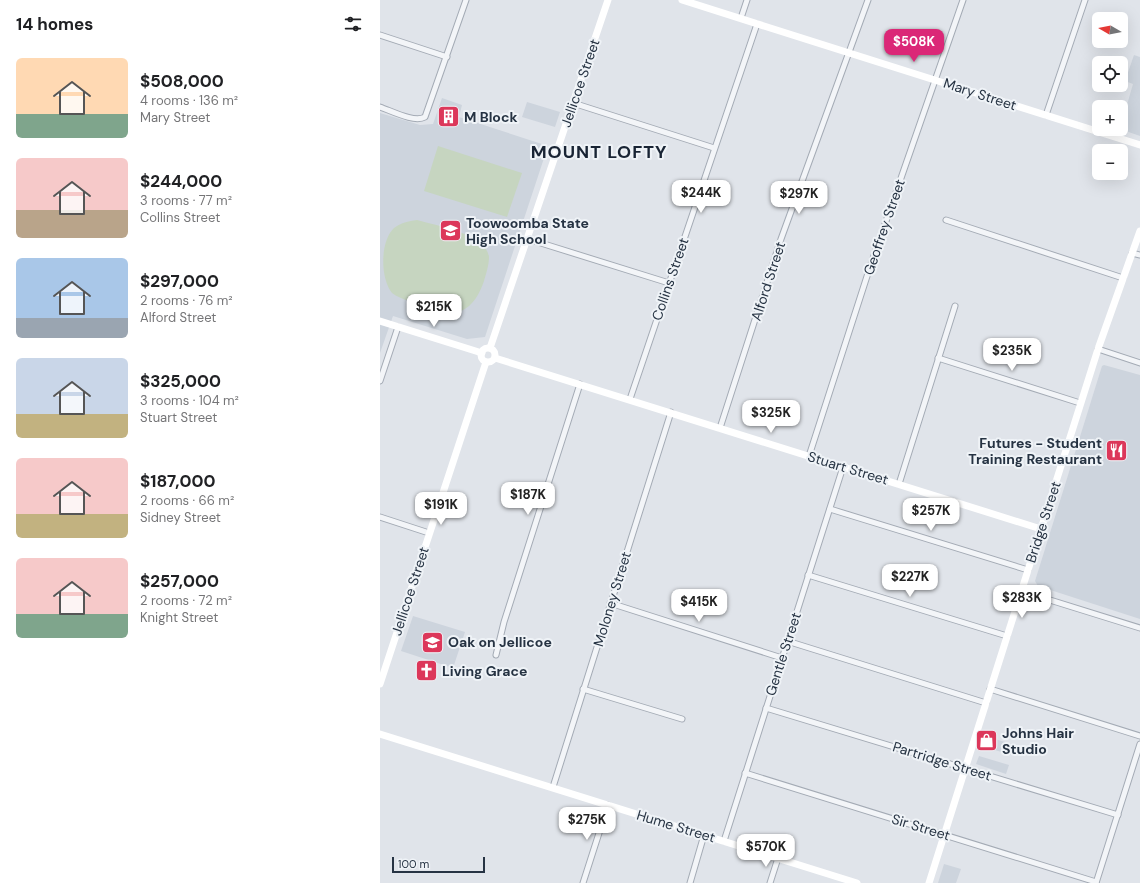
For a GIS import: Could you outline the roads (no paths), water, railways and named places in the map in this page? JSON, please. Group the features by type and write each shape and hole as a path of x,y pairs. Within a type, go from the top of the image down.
{"street":[{"path":"380,107 420,119 425,117 466,0"},
{"name":"Jellicoe Street","path":"490,348 608,0"},
{"name":"Mary Street","path":"682,0 1140,145"},
{"path":"741,18 747,0"},
{"name":"Alford Street","path":"720,428 782,239 868,0"},
{"name":"Geoffrey Street","path":"809,456 869,270 964,0"},
{"path":"1046,115 1085,0"},
{"name":"Collins Street","path":"630,399 668,283 757,24"},
{"path":"380,35 447,56"},
{"path":"573,103 714,148"},
{"path":"946,220 1123,278"},
{"name":"Bridge Street","path":"929,883 1080,403 1140,231"},
{"path":"528,238 668,283"},
{"path":"1132,253 1140,255"},
{"path":"899,484 955,306"},
{"path":"380,321 482,353"},
{"path":"380,381 398,327"},
{"path":"490,348 494,351 495,358 491,362 486,362 482,357 482,353 484,349 490,348"},
{"path":"1098,349 1140,362"},
{"name":"Stuart Street","path":"495,358 630,399 1041,529"},
{"path":"938,358 1080,403"},
{"name":"Jellicoe Street","path":"380,684 486,362"},
{"path":"496,655 504,622 580,384"},
{"name":"Moloney Street","path":"553,787 671,412"},
{"name":"Gentle Street","path":"724,841 843,467"},
{"path":"830,509 1028,570"},
{"path":"380,518 429,533"},
{"path":"808,575 1007,636"},
{"path":"1021,591 1140,628"},
{"path":"610,603 782,658"},
{"path":"787,641 986,703"},
{"path":"489,643 499,646"},
{"path":"584,689 682,719"},
{"path":"990,689 1140,736"},
{"name":"Partridge Street","path":"766,708 1118,815"},
{"name":"Hume Street","path":"380,734 857,883"},
{"path":"1096,883 1140,744"},
{"name":"Sir Street","path":"745,773 944,834 1096,883"},
{"path":"583,883 608,805"},
{"path":"690,883 704,835"},
{"path":"770,883 778,858"}],"place":[{"name":"M Block","path":"449,117"},
{"name":"Toowoomba State High School","path":"450,231"},
{"name":"Futures - Student Training Restaurant","path":"1117,451"},
{"name":"Oak on Jellicoe","path":"433,642"},
{"name":"Living Grace","path":"426,671"},
{"name":"Johns Hair Studio","path":"986,741"}],"district":[{"name":"MOUNT LOFTY","path":"599,152"}]}
